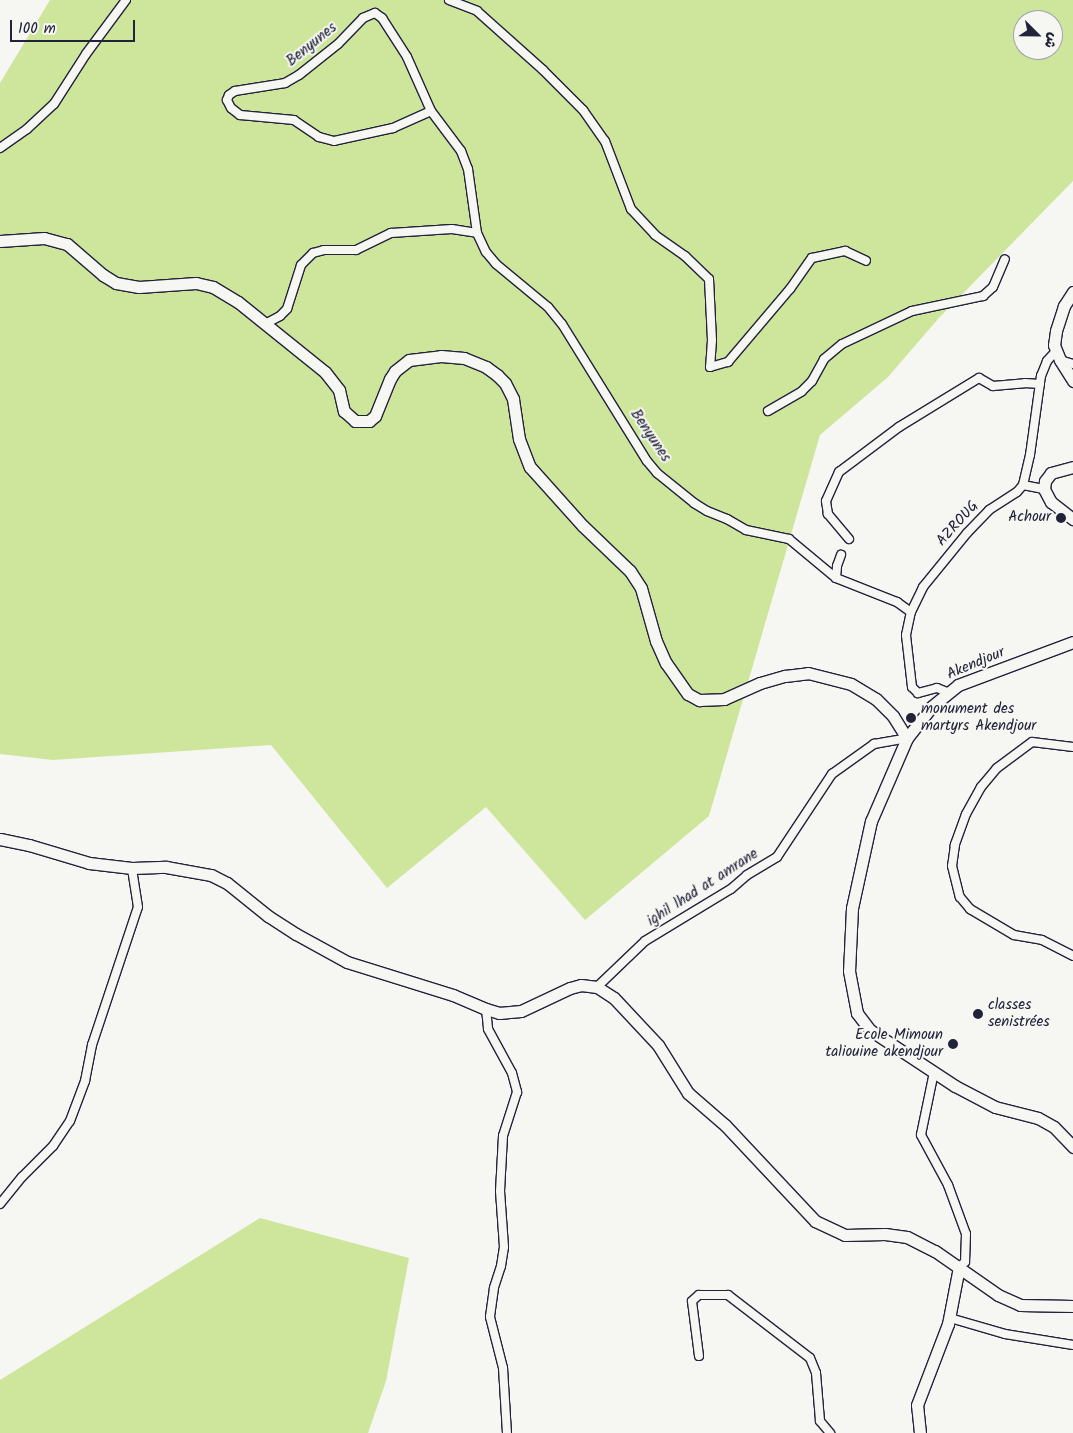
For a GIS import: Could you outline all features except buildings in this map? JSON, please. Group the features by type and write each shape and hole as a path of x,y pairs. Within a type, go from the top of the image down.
{"main road":[{"path":"0,241 44,238 67,244 116,284 139,287 196,283 213,287 238,302 325,372 338,390 344,411 356,421 362,423 369,422 375,416 390,379 395,371 409,360 442,356 464,358 486,367 505,383 513,399 519,439 530,467 576,519 630,571 641,588 656,641 666,663 688,694 699,700 717,700 785,676 808,673 825,676 851,684 876,699 893,716 907,738"},
{"path":"1073,292 1064,306 1056,332 1058,356 1073,381"},
{"path":"1073,467 1054,470 1050,473 1044,489 1051,502 1073,519"},
{"name":"Akendjour","path":"1073,642 970,680 947,692 931,707 907,738 871,821 852,908 849,971 857,1014 862,1022 886,1042 968,1094 994,1107 1038,1118 1054,1127 1073,1147"},
{"path":"0,839 29,844 88,863 132,868 166,867 210,875 227,883 268,916 296,934 347,962 452,995 486,1009 499,1012 521,1011 570,988 581,985 597,987 614,998 658,1045 688,1093 725,1125 815,1221 845,1235 886,1234 907,1238 958,1267 998,1295 1020,1305 1073,1306"},
{"path":"920,1433 917,1405 950,1318 958,1267"}],"street":[{"path":"0,148 28,129 54,104 86,54 126,0"},
{"path":"449,0 477,11 543,70 583,110 605,141 631,209 655,234 685,256 709,280 710,367 728,362 790,289 812,258 845,251 866,261"},
{"name":"Benyunes","path":"431,111 394,128 334,141 319,137 294,120 240,115 231,108 227,100 228,95 234,91 285,83 299,75 338,44 363,18 375,13 382,18 407,57 431,111 460,151 468,168 477,233 486,252 496,264 532,291 562,324 647,462 657,473 694,503 727,519 738,527 789,539 836,578 897,602 911,612"},
{"path":"265,324 280,316 287,309 301,265 313,253 324,250 356,250 391,233 452,229 477,233"},
{"path":"768,411 802,391 812,381 824,359 842,344 912,311 983,296 993,287 1005,259"},
{"path":"1044,489 1023,485 1030,456 1044,365 1058,356 1073,364"},
{"path":"849,539 828,514 826,501 839,472 899,427 979,378 993,386 1025,383 1040,384"},
{"name":"AZROUG","path":"947,692 938,688 918,693 912,686 906,635 911,612 923,586 967,533 989,510 1017,492 1023,485"},
{"path":"836,578 840,556"},
{"name":"ighil lhad at amrane","path":"597,987 645,941 731,889 747,874 777,857 832,774 874,744 907,738"},
{"path":"1073,747 1032,742 998,768 981,787 966,814 955,845 952,866 955,882 963,902 980,916 1014,935 1042,940 1073,956"},
{"path":"0,1204 22,1177 53,1146 70,1121 85,1081 92,1045 138,907 132,868"},
{"path":"486,1009 488,1029 512,1072 517,1092 503,1136 500,1191 504,1247 501,1266 494,1288 490,1317 503,1368 508,1433"},
{"path":"934,1072 921,1135 948,1185 966,1234 965,1262 958,1267"},
{"path":"699,1356 692,1301 699,1295 728,1295 810,1358 816,1373 820,1421 830,1433"},
{"path":"950,1318 1005,1334 1073,1345"}],"green space":[{"path":"50,0 1073,0 1073,181 938,319 888,377 820,435 709,816 585,920 486,807 387,888 271,745 53,760 0,754 0,83"},
{"path":"260,1218 409,1258 386,1381 368,1433 0,1433 0,1380"}],"place":[{"name":"Achour","path":"1061,518"},
{"name":"monument des martyrs Akendjour","path":"911,718"},
{"name":"classes senistrées","path":"978,1014"},
{"name":"Ecole Mimoun taliouine akendjour","path":"953,1044"}]}
